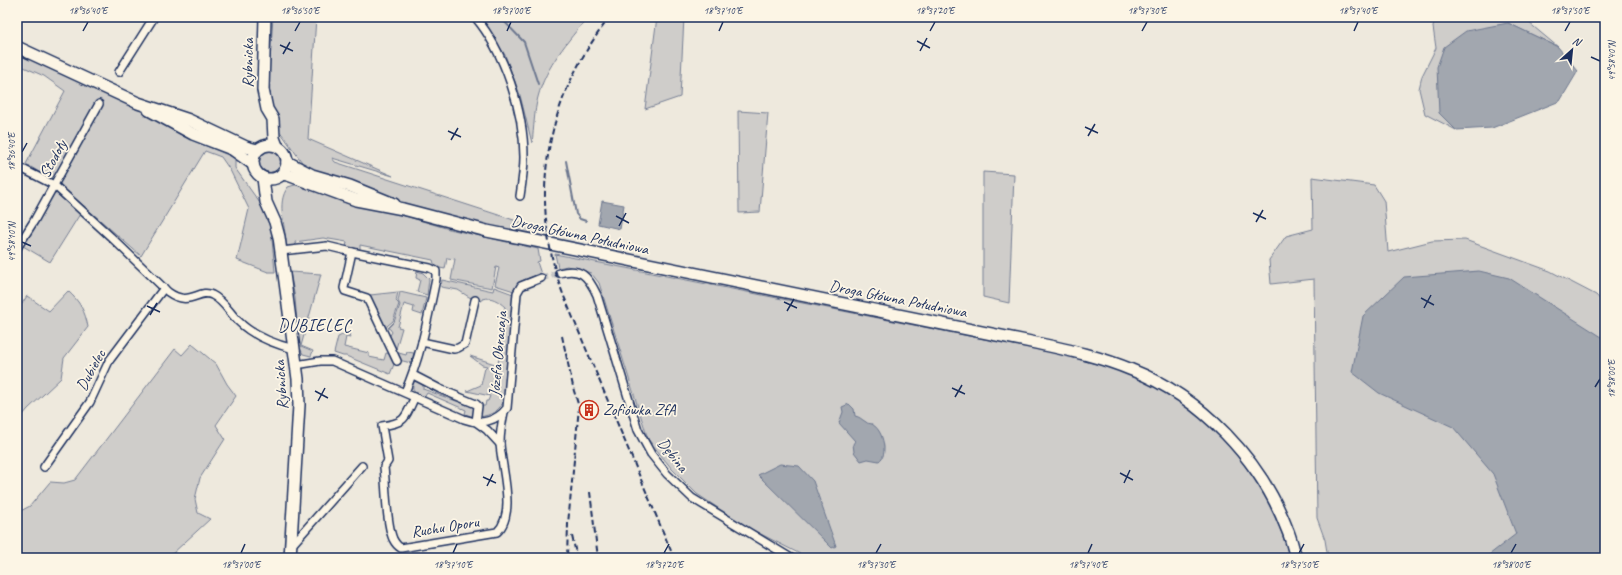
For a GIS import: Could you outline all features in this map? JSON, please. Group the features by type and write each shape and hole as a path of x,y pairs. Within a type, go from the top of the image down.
{"main road":[{"name":"Rybnicka","path":"261,148 268,125 263,80 265,17"},
{"path":"17,47 138,102 188,120 246,147 261,148 269,145 277,146 284,151 287,162 286,169 279,176 263,178 256,172 252,164 232,149 183,130 158,116 138,102"},
{"name":"Rybnicka","path":"267,109 273,119 274,138 277,146"},
{"path":"252,164 253,156 261,148"},
{"name":"Droga Główna Południowa","path":"287,162 312,175 356,188 403,209"},
{"name":"Droga Główna Południowa","path":"279,176 288,175 356,200 403,209 480,230 537,243 1071,350 1133,370 1156,381 1205,414 1230,439 1252,465 1271,494 1287,529 1296,558"},
{"name":"Rybnicka","path":"271,212 273,187 279,176"},
{"name":"Rybnicka","path":"263,178 266,202 278,232 296,365 299,405 290,558"}],"street":[{"path":"119,72 154,17"},
{"path":"475,17 497,49 514,94 524,154 520,196"},
{"name":"Stodoły","path":"17,248 99,104"},
{"path":"17,166 54,185 175,297 188,299 207,293 213,295 239,322 249,330 274,342 294,349"},
{"path":"281,251 327,246 430,268 436,271 436,279 422,342 413,375 405,392 332,361 320,361 296,365"},
{"path":"352,252 344,288 345,291 367,298 397,361"},
{"name":"Dębina","path":"559,273 574,271 586,276 590,280 597,295 638,430 651,454 667,474 692,498 791,558"},
{"name":"Józefa Obracaja","path":"405,392 464,419 476,422 485,422 496,418 504,412 507,408 509,400 517,293 521,286 542,278"},
{"name":"Dubielec","path":"44,466 90,402 109,361 164,288"},
{"path":"422,342 454,349 465,344 474,300"},
{"path":"413,375 440,389 476,404 478,406 476,422 487,430 500,444"},
{"name":"Ruchu Oporu","path":"415,397 404,420 398,424 382,426 388,461 384,467 392,538 401,548 497,532 503,527 505,523 507,493 500,444 504,412"},
{"path":"290,546 362,466"}],"shaded area":[{"path":"273,17 316,17 308,139 393,176 332,158 335,162 520,222 535,229 535,235 481,225 422,211 311,172 304,165 279,130 270,97 269,76"},
{"path":"480,17 588,17 558,54 546,75 538,97 532,143 520,95 505,55"},
{"path":"657,17 684,17 680,97 645,109"},
{"path":"1436,17 1522,17 1558,47 1508,23 1439,112 1456,130 1425,114 1419,89 1422,76 1436,48 1433,27"},
{"path":"1508,23 1558,47 1578,71 1560,101 1492,128 1456,130 1439,113 1437,67 1444,47 1466,31"},
{"path":"17,53 138,109 183,136 235,158 235,168 262,206 271,229 275,272 268,272 237,260 249,209 230,170 221,157 205,151 141,256 59,184 26,164 65,91 44,76 17,64"},
{"path":"738,111 768,113 760,212 739,213"},
{"path":"270,149 279,153 283,162 279,171 270,175 261,171 257,162 261,153"},
{"path":"983,172 1014,174 1009,303 983,297"},
{"path":"1312,177 1374,185 1384,201 1388,252 1432,241 1465,240 1550,271 1596,295 1605,305 1605,558 1328,558 1325,540 1317,518 1314,279 1271,284 1269,260 1286,236 1313,229"},
{"path":"298,184 449,229 538,249 540,261 537,262 541,274 521,281 514,291 495,285 499,268 496,267 492,288 451,280 455,259 447,258 445,269 435,267 433,260 360,245 360,250 346,247 347,242 323,238 295,242 296,247 286,248 282,216 282,201 288,187"},
{"path":"55,192 80,214 50,262 23,246"},
{"path":"602,201 624,205 620,229 598,224"},
{"path":"555,254 1065,355 1129,374 1157,387 1184,404 1208,425 1230,448 1250,473 1267,500 1280,529 1290,558 808,558 745,526 697,494 672,469 648,439 599,283 591,273 567,266 558,268"},
{"path":"417,271 423,273 429,279 427,295 417,292 420,280 416,278"},
{"path":"1479,271 1509,278 1605,339 1605,558 1485,558 1516,534 1493,474 1453,427 1379,393 1352,372 1363,316 1404,277"},
{"path":"290,272 321,274 301,346 313,351 311,356 303,354 299,346 295,298"},
{"path":"442,280 493,291 494,287 513,294 505,398 501,406 495,412 488,415 479,417 480,406 485,406 486,401 488,401 490,396 467,391 481,385 485,368 487,366 482,365 470,356 498,365 505,307 497,301 489,298 482,299 482,301 469,297 458,290 441,287"},
{"path":"68,291 81,307 88,327 64,358 61,378 28,409 17,422 17,311 27,296 49,311"},
{"path":"398,292 396,301 399,304 393,321 387,326 386,330 370,295"},
{"path":"400,292 426,298 422,315 413,312 414,307 404,304 398,327 402,328 395,351 389,337 392,332 388,328 394,322 400,305 398,301"},
{"path":"349,332 350,338 346,337 344,347 369,353 369,357 384,360 386,353 390,354 395,362 390,374 346,356 334,353 338,337"},
{"path":"192,344 216,364 227,384 236,396 216,425 225,439 200,478 195,499 198,513 210,519 172,554 175,553 176,558 17,558 17,513 30,506 50,482 64,483 75,480 175,349 182,355"},
{"path":"396,352 406,355 407,352 414,353 411,363 399,360"},
{"path":"417,381 423,383 423,389 475,408 474,417 465,414 466,410 427,393 424,398 419,395 413,388 414,382"},
{"path":"849,404 854,409 855,416 867,423 872,424 881,434 884,444 884,451 883,456 879,461 868,459 861,461 854,452 853,444 855,441 839,423 843,412 842,407"},
{"path":"780,464 799,466 813,481 836,546 832,548 758,475"}],"waterway":[{"path":"500,17 524,42 538,84"},
{"path":"566,161 576,214 580,219 586,221"}],"tunnel":[{"path":"541,278 559,273"}],"railway":[{"path":"610,17 588,48 571,81 558,114 549,149 545,185 546,221 552,257 563,294 674,558"},
{"path":"562,336 579,407 568,524 567,558"},
{"path":"590,492 598,558"},
{"path":"572,536 577,558"},
{"path":"635,554 636,558"}],"place":[{"name":"Zofiówka ZfA","path":"589,410"}],"district":[{"name":"DUBIELEC","path":"315,325"}]}
